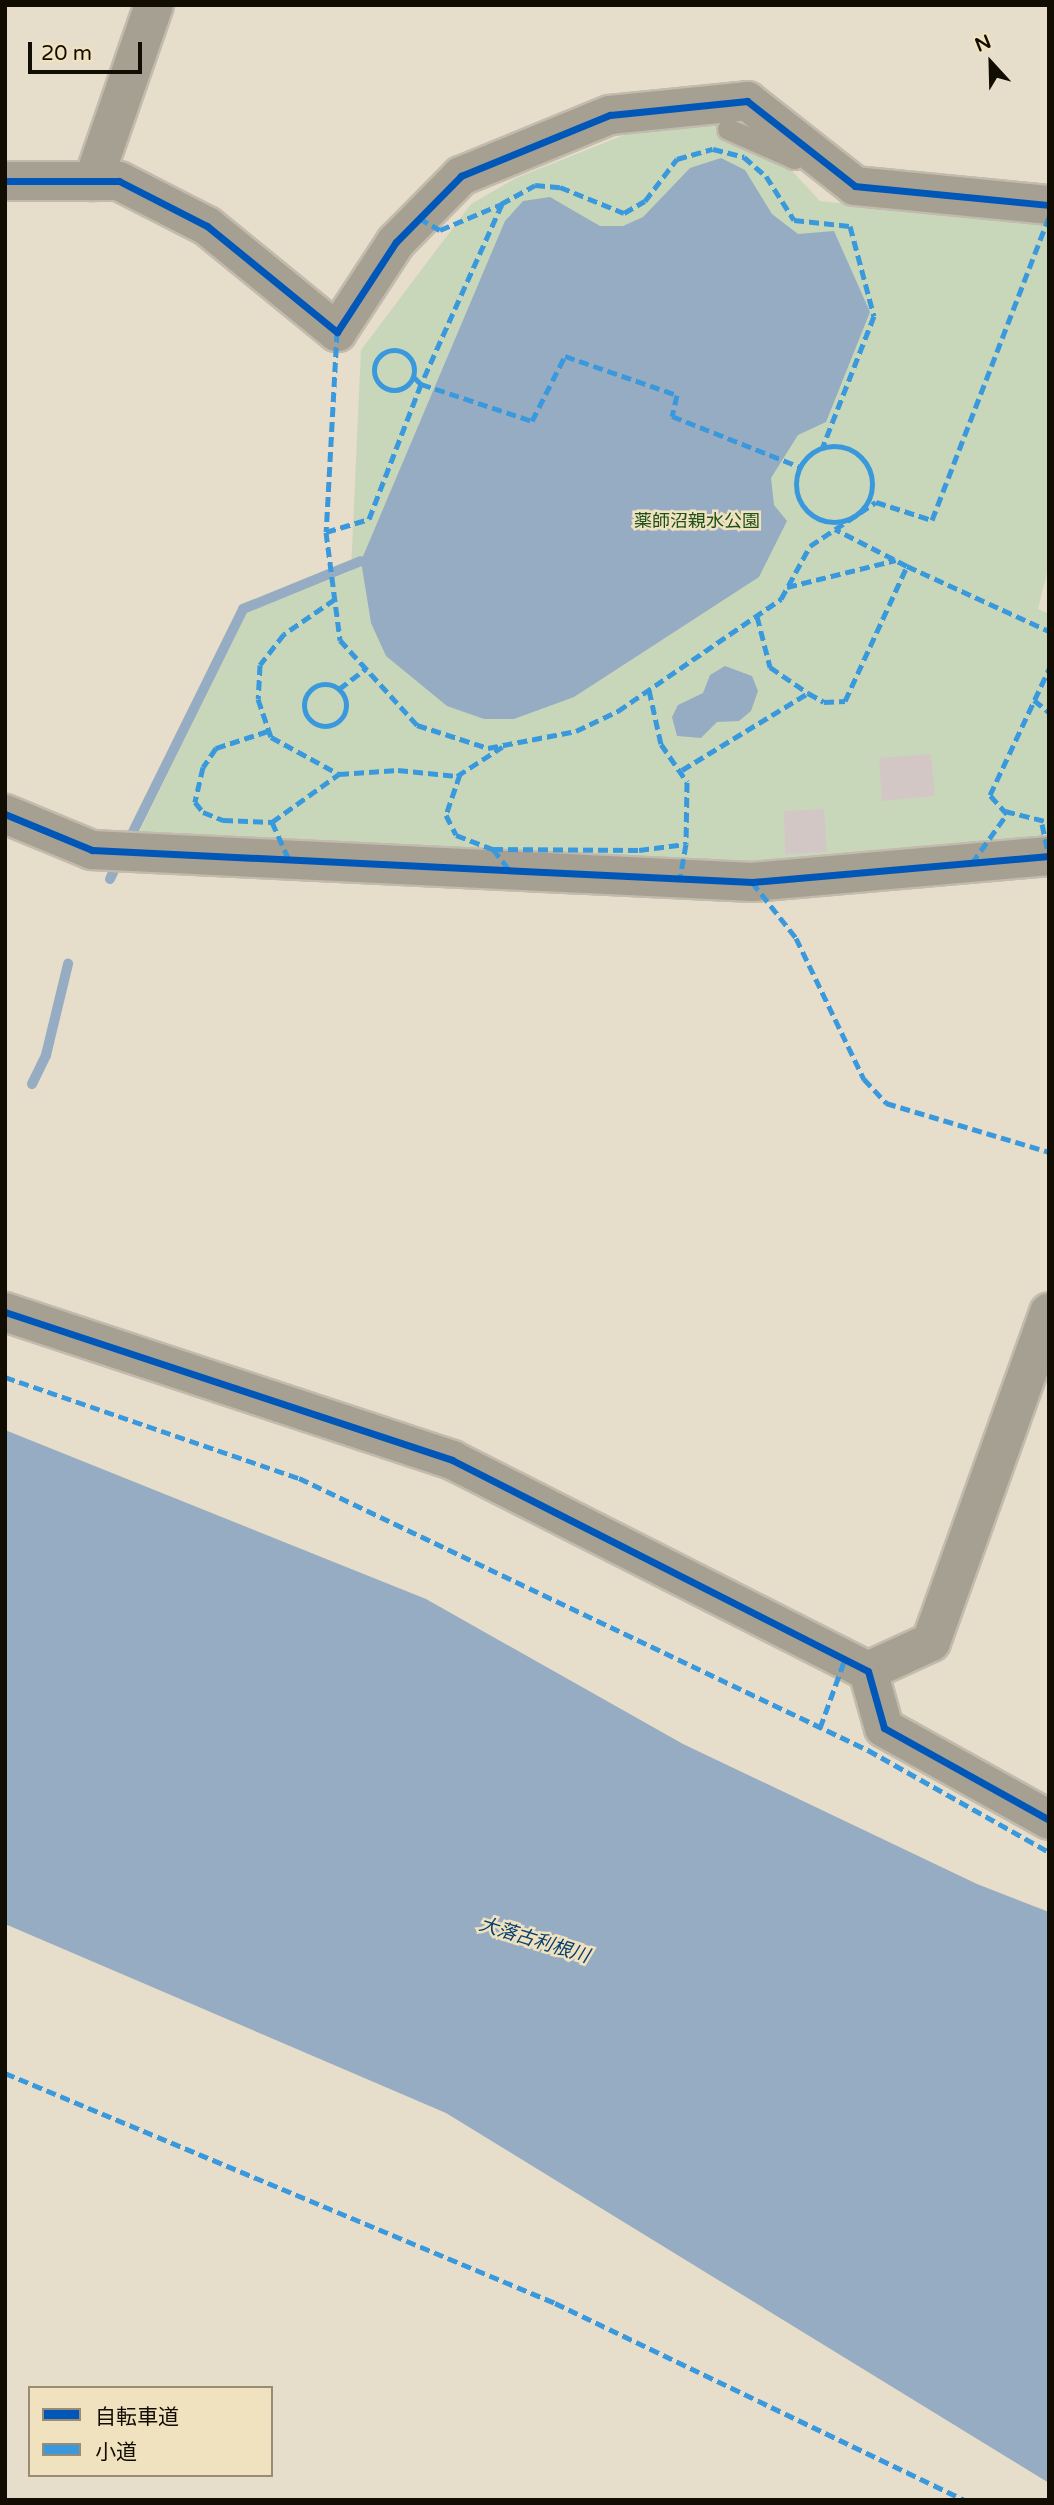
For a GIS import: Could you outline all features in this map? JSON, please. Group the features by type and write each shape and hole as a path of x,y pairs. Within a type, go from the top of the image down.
{"street":[{"path":"93,181 153,5"},
{"path":"5,181 119,181 207,226 337,332 396,242 461,176 610,115 747,101 855,186 1049,205"},
{"path":"5,814 97,851 752,883 1049,856"},
{"path":"5,1312 452,1460 868,1671 884,1728 1049,1820"},
{"path":"868,1671 931,1642 1049,1313"}],"lane":[{"path":"729,129 794,158 803,146"}],"green space":[{"name":"薬師沼親水公園","path":"715,117 766,143 820,201 1049,225 1049,565 1038,609 1049,614 1049,834 756,867 133,845 246,613 351,571 361,350 471,204 516,178 634,131"}],"water":[{"path":"721,158 745,170 772,214 798,234 834,231 870,312 826,422 798,435 771,478 774,505 787,521 759,577 574,697 514,719 484,719 447,706 386,656 371,623 361,561 505,221 523,201 550,197 600,226 623,226 643,217 690,168"},
{"path":"725,666 752,676 758,691 751,711 739,721 717,722 701,738 677,736 672,717 678,705 703,693 710,675"},
{"name":"大落古利根川","path":"5,1430 426,1599 683,1744 977,1884 1049,1912 1049,2483 446,2113 5,1924"}],"building":[{"path":"931,754 935,796 882,801 879,758"},
{"path":"824,809 827,852 785,854 784,811"}],"waterway":[{"path":"127,844 243,609 361,561"},
{"path":"110,879 120,858"},
{"path":"32,1084 46,1055 68,964"}],"marked path":[{"path":"501,204 535,185 560,187 624,213 645,201 677,159 713,149 744,157 766,176 794,220 850,226 874,316 822,449"},
{"path":"419,218 440,230 502,204 421,384 532,421 565,356 677,395 672,416 800,467"},
{"path":"337,332 326,532 340,640 417,725 488,748 576,731 618,711 781,599 810,546 876,502 932,520 1049,216"},
{"path":"394,350 402,351 408,356 413,362 414,370 413,378 408,384 402,389 394,390 386,389 380,384 375,378 374,370 375,362 380,356 386,351 394,350"},
{"path":"326,532 369,519 421,384 413,376"},
{"path":"834,446 849,449 861,457 869,469 872,484 869,499 861,511 849,519 834,522 819,519 807,511 799,499 796,484 799,469 807,457 819,449 834,446"},
{"path":"682,770 808,693 824,702 845,701 907,566 835,529"},
{"path":"787,587 896,560"},
{"path":"907,566 1049,631"},
{"path":"335,599 284,634 260,665 258,699 271,737 339,774 398,770 457,776 502,747"},
{"path":"757,616 770,667 808,693"},
{"path":"339,689 366,669"},
{"path":"972,863 1007,814 990,795 1049,669"},
{"path":"325,684 340,690 346,705 340,720 325,726 310,720 304,705 310,690 325,684"},
{"path":"649,690 661,744 687,782 686,844"},
{"path":"1034,700 1049,712"},
{"path":"268,731 216,748 203,767 195,802 203,812 223,820 272,822 339,774"},
{"path":"460,774 446,815 456,835 493,849 510,871"},
{"path":"1005,811 1049,822"},
{"path":"272,822 289,860"},
{"path":"1042,824 1049,856"},
{"path":"493,849 639,850 686,844 680,879"},
{"path":"752,882 796,938 864,1079 886,1103 1049,1152"},
{"path":"5,1377 299,1478 868,1750 1049,1852"},
{"path":"820,1728 845,1659"},
{"path":"5,2073 555,2303 965,2500"}],"cycle path":[{"path":"5,181 119,181 207,226 337,332 396,242 461,176 610,115 747,101 855,186 1049,205"},
{"path":"5,814 92,850 752,882 1049,856"},
{"path":"5,1312 452,1460 868,1671 884,1728 1049,1820"}]}
